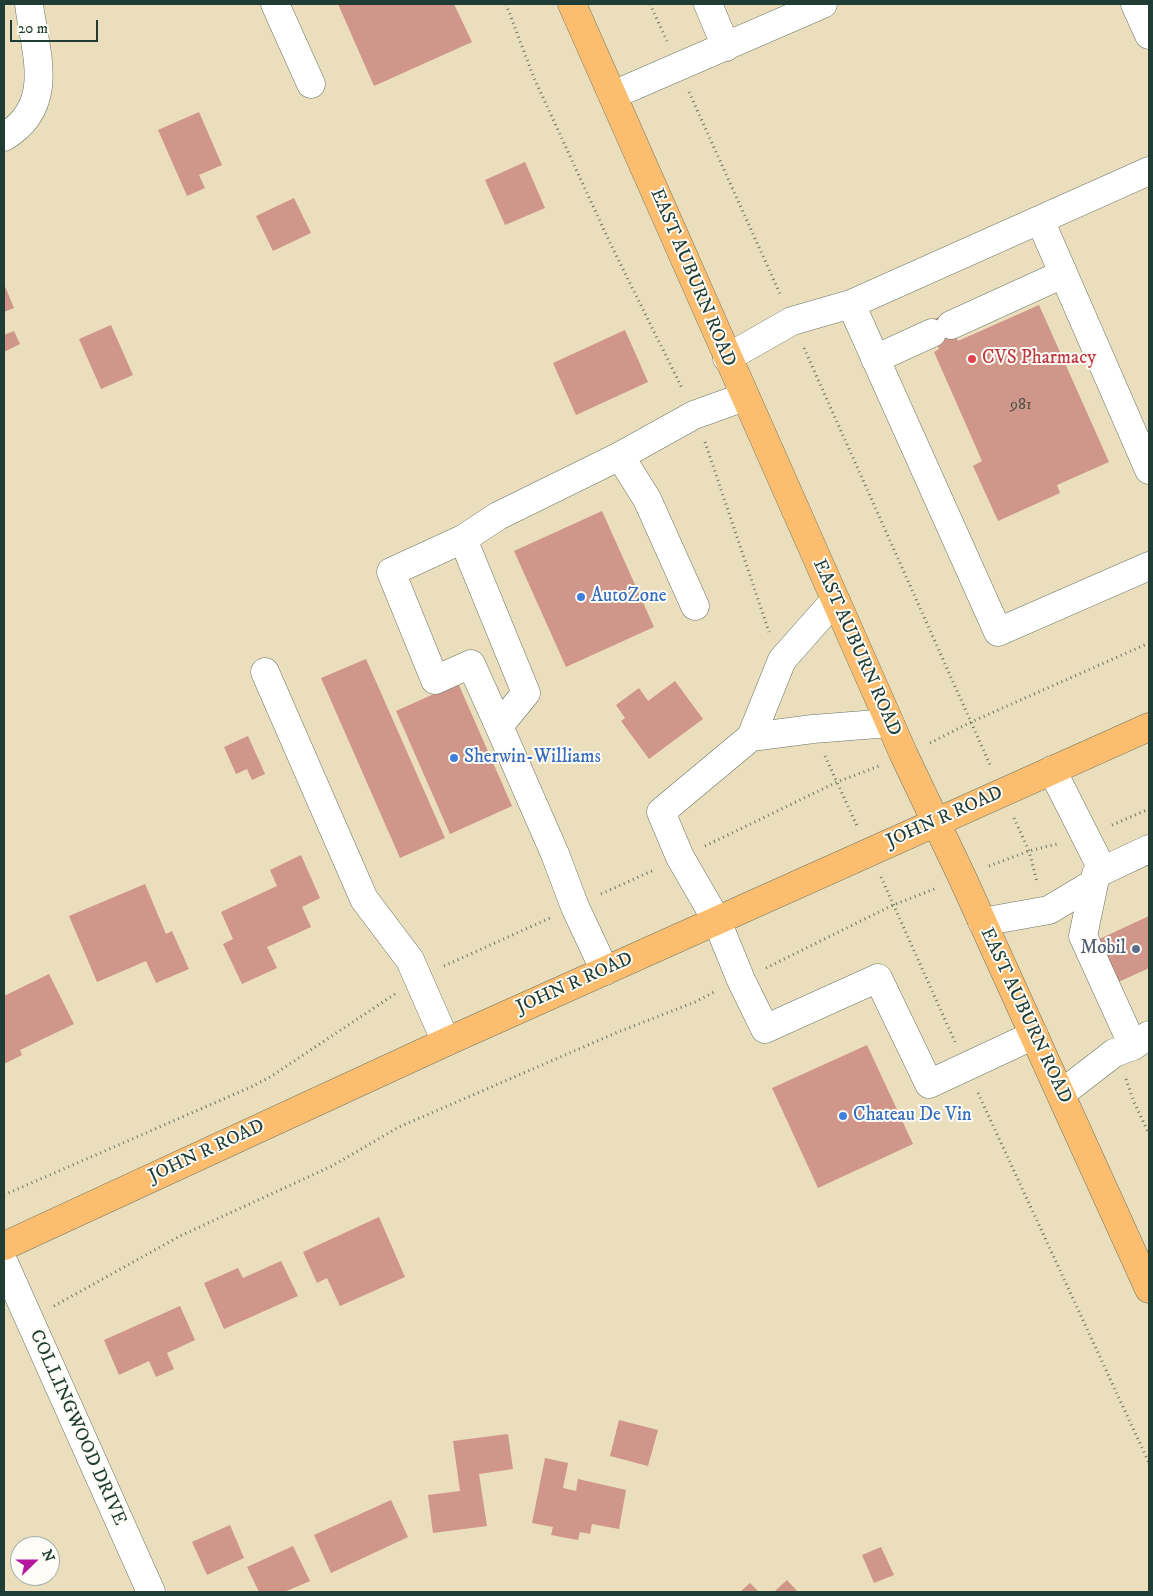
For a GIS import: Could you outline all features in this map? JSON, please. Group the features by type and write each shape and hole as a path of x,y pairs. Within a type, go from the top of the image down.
{"main road":[{"name":"EAST AUBURN ROAD","path":"572,4 890,723 1149,1288"},
{"name":"JOHN R ROAD","path":"4,1246 446,1042 1149,727"}],"street":[{"path":"4,138 22,122 32,108 38,91 40,73 29,4"},
{"path":"275,4 311,84"},
{"path":"708,4 726,47"},
{"path":"613,95 823,4"},
{"path":"1135,4 1149,35"},
{"path":"727,358 792,320 851,304 1149,172"},
{"path":"1040,220 1149,470"},
{"path":"875,359 1063,274"},
{"path":"851,304 998,632 1149,566"},
{"path":"605,971 471,664 435,680 391,572 463,539 498,516 620,456 694,415 744,396"},
{"path":"620,456 647,499 695,606"},
{"path":"463,539 526,693 499,726"},
{"path":"835,600 782,660 751,737 660,812 680,857 717,920 741,980 765,1029 878,978 929,1084 1034,1036"},
{"path":"265,672 364,899 410,960 446,1042"},
{"path":"751,737 813,729 890,723"},
{"path":"1052,770 1099,877 1083,936 1141,1040 1114,1053 1061,1094"},
{"path":"982,922 1049,910 1099,877 1149,849"},
{"name":"COLLINGWOOD DRIVE","path":"4,1263 151,1592"}],"path":[{"path":"506,4 534,78 611,245 681,385"},
{"path":"650,4 666,40"},
{"path":"688,90 783,302"},
{"path":"804,347 982,747"},
{"path":"702,436 710,453 770,633"},
{"path":"949,735 971,722 1149,643"},
{"path":"704,846 837,782 864,773"},
{"path":"837,782 853,816"},
{"path":"1017,825 1029,851 1039,890"},
{"path":"1004,859 1029,851"},
{"path":"592,898 653,870"},
{"path":"762,970 893,906 930,891"},
{"path":"887,892 956,1043"},
{"path":"444,966 557,915"},
{"path":"48,1308 180,1236 332,1166 399,1127 618,1032 695,1002 720,989"},
{"path":"4,1195 251,1087 270,1077 402,990"},
{"path":"1124,1071 1134,1102 1149,1134"},
{"path":"977,1090 1149,1462"}],"building":[{"path":"338,4 454,4 472,42 374,86"},
{"path":"199,112 222,165 199,175 205,188 187,196 158,130"},
{"path":"525,162 545,208 505,225 485,180"},
{"path":"294,198 311,233 273,251 256,216"},
{"path":"4,284 14,308 4,312"},
{"name":"CVS Pharmacy","path":"1039,305 1109,462 1057,485 1060,493 998,521 973,466 982,461 934,352 939,349 927,322 946,314 958,341"},
{"path":"111,325 133,375 101,389 79,339"},
{"path":"625,330 648,382 576,415 553,363"},
{"path":"14,331 20,344 4,352 4,335"},
{"path":"602,511 654,627 566,667 514,551"},
{"path":"366,659 445,838 400,858 321,678"},
{"path":"675,681 703,719 649,759 621,721 625,718 616,705 639,688 648,701"},
{"name":"Sherwin-Williams","path":"458,683 512,806 450,834 396,711"},
{"path":"248,736 265,774 252,780 247,769 236,774 224,747"},
{"path":"301,855 320,898 302,907 311,927 267,947 277,968 242,984 223,944 233,939 221,912 277,886 270,870"},
{"path":"145,884 166,934 172,931 189,969 156,983 146,961 97,982 69,916"},
{"path":"1149,916 1149,968 1114,984 1095,941"},
{"path":"49,974 74,1024 20,1050 22,1055 4,1064 4,996"},
{"name":"Chateau De Vin","path":"867,1045 913,1144 818,1188 772,1088"},
{"path":"379,1217 405,1277 340,1306 327,1278 317,1283 303,1252"},
{"path":"281,1261 298,1296 224,1329 204,1283 238,1268 243,1278"},
{"path":"180,1306 195,1340 167,1353 174,1369 156,1377 149,1361 119,1375 104,1340"},
{"path":"619,1420 658,1430 648,1466 610,1456"},
{"path":"508,1434 513,1469 479,1474 487,1526 433,1533 428,1495 460,1491 453,1441"},
{"path":"545,1458 568,1463 563,1488 576,1491 578,1479 626,1490 619,1529 592,1524 590,1534 580,1532 578,1540 551,1535 553,1527 532,1523"},
{"path":"391,1500 408,1537 331,1573 314,1535"},
{"path":"230,1525 244,1558 207,1575 192,1542"},
{"path":"293,1546 310,1581 284,1592 259,1592 247,1567"},
{"path":"881,1547 894,1575 874,1583 862,1555"},
{"path":"787,1580 798,1592 773,1592 775,1591"},
{"path":"750,1583 759,1592 740,1592"}],"place":[{"name":"CVS Pharmacy","path":"972,359"},
{"name":"AutoZone","path":"581,597"},
{"name":"Sherwin-Williams","path":"454,758"},
{"name":"Mobil","path":"1136,949"},
{"name":"Chateau De Vin","path":"843,1116"}]}
